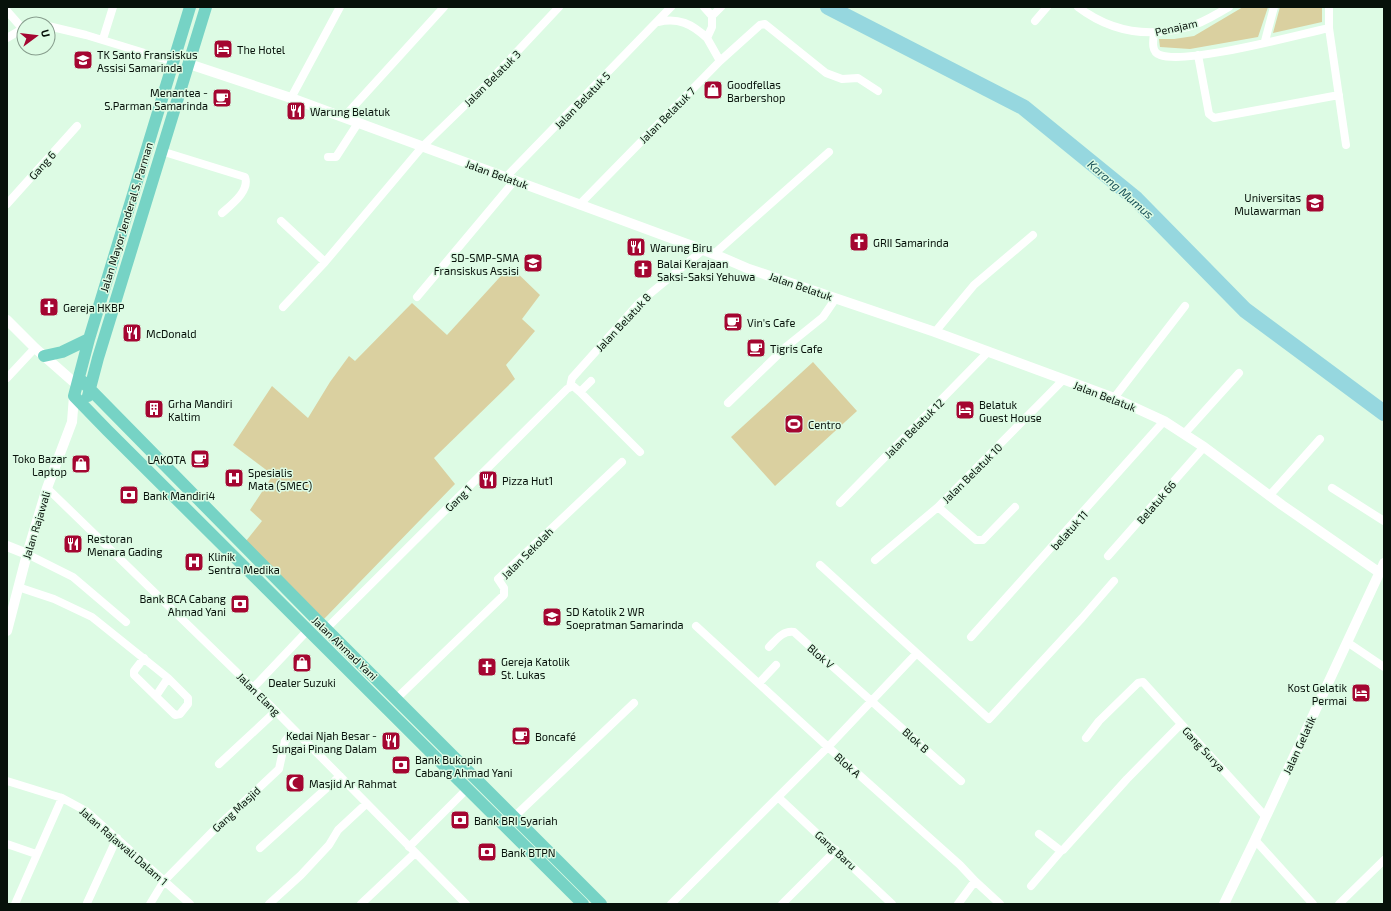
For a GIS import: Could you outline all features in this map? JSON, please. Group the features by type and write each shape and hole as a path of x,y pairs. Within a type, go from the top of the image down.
{"main road":[{"name":"Jalan Mayor Jenderal S. Parman","path":"77,386 89,339 190,7"},
{"name":"Jalan Mayor Jenderal S. Parman","path":"85,407 161,151 206,7"},
{"path":"148,147 161,151"},
{"path":"39,352 62,352 89,339"},
{"name":"Jalan Ahmad Yani","path":"77,386 89,390 601,904"},
{"name":"Jalan Ahmad Yani","path":"77,386 85,407 583,904"}],"street":[{"path":"103,39 113,7"},
{"path":"291,98 340,7"},
{"path":"344,117 444,7"},
{"name":"Jalan Belatuk 3","path":"283,307 324,262 422,147 485,86 559,7"},
{"name":"Jalan Belatuk 5","path":"417,297 511,179 672,7"},
{"path":"704,7 712,16 712,27 707,38"},
{"path":"712,16 721,7"},
{"path":"1035,22 1047,7"},
{"name":"Penajam","path":"1078,7 1089,15 1115,27 1144,34 1154,34 1188,27 1229,7"},
{"path":"1265,42 1274,7"},
{"path":"1329,7 1329,28 1346,145"},
{"path":"7,12 16,21"},
{"path":"657,22 673,20 682,21 694,27 707,38 720,61"},
{"name":"Jalan Belatuk 7","path":"579,205 720,61 756,27 765,24 826,73 842,79 858,78 878,90"},
{"path":"56,28 103,39 174,62"},
{"path":"1154,34 1153,47 1160,55 1174,57 1198,55 1329,28"},
{"path":"7,38 16,32"},
{"path":"1198,55 1209,114 1214,118 1339,95"},
{"name":"Jalan Belatuk","path":"188,64 344,117 714,254 749,269 935,332 987,353 1114,398 1164,421 1204,447 1269,496 1380,573"},
{"path":"328,157 336,157 358,123"},
{"name":"Gang 6","path":"7,204 77,126"},
{"path":"161,151 245,177 246,182 239,197 222,213"},
{"path":"714,254 829,152"},
{"path":"281,221 324,262"},
{"path":"935,332 974,285 1033,236"},
{"name":"Jalan Belatuk 8","path":"570,387 572,378 632,310 654,289 703,250"},
{"path":"728,403 787,346 823,317 836,298"},
{"path":"1114,398 1185,306"},
{"path":"7,320 39,352 77,386"},
{"path":"7,378 39,352"},
{"name":"Jalan Belatuk 12","path":"840,503 987,353"},
{"path":"1184,434 1239,373"},
{"name":"Jalan Belatuk 10","path":"875,560 938,507 1063,380"},
{"path":"580,392 591,381"},
{"name":"Jalan Mayor Jenderal S. Parman","path":"72,422 77,386"},
{"path":"570,387 575,387 640,452"},
{"name":"Gang 1","path":"326,629 570,387"},
{"name":"Jalan Mayor Jenderal S. Parman","path":"72,422 85,407"},
{"name":"belatuk 11","path":"971,637 1164,421"},
{"name":"Jalan Rajawali","path":"7,631 9,614 47,488 72,422"},
{"path":"1269,496 1320,439"},
{"name":"Belatuk 66","path":"1108,556 1204,447"},
{"name":"Jalan Sekolah","path":"397,698 504,595 504,588 498,579 622,462"},
{"name":"Jalan Elang","path":"47,488 253,688 466,904"},
{"path":"1332,488 1384,521"},
{"path":"938,507 976,540 983,540 1016,507"},
{"path":"7,546 27,554 73,577 126,622"},
{"name":"Jalan Gelatik","path":"1224,904 1384,563"},
{"path":"820,565 989,719 1114,581"},
{"path":"18,587 54,599 92,617 144,658 168,678 188,698 188,704 180,714 176,715 133,675 134,671 144,658"},
{"name":"Blok A","path":"696,626 828,748 960,864 975,881 1000,904"},
{"path":"253,688 308,630"},
{"name":"Blok V","path":"769,647 782,634 786,632 794,632 871,700"},
{"path":"1347,642 1384,667"},
{"path":"671,904 828,748 871,700 916,654"},
{"path":"759,683 776,665"},
{"path":"156,696 168,678"},
{"name":"Gang Surya","path":"1086,738 1099,721 1138,683 1141,682 1266,816"},
{"name":"Blok B","path":"871,700 961,780"},
{"path":"514,817 634,702"},
{"path":"219,764 276,711"},
{"path":"1031,886 1061,851 1181,724"},
{"name":"Gang Masjid","path":"150,904 164,881 216,828 276,773 280,767 285,741 294,730"},
{"path":"260,848 293,820 340,776"},
{"name":"Jalan Rajawali Dalam 1","path":"7,781 62,798 86,811 190,904"},
{"path":"409,847 468,788"},
{"path":"14,904 62,798"},
{"name":"Gang Baru","path":"779,798 892,904"},
{"path":"271,903 301,875 328,845 338,830 366,804"},
{"path":"1039,834 1061,851"},
{"path":"87,903 117,838"},
{"path":"1255,840 1313,904"},
{"path":"7,844 36,854"},
{"path":"782,904 836,850"},
{"path":"361,904 415,853"},
{"path":"1339,904 1384,860"},
{"path":"958,904 975,881"}],"shaded area":[{"path":"1243,7 1268,7 1258,37 1190,49 1160,47 1159,39 1174,39 1194,36"},
{"path":"1280,7 1322,7 1322,22 1273,33"},
{"path":"510,266 540,295 522,319 535,331 506,365 515,379 434,458 455,484 324,619 246,541 262,521 250,510 273,475 233,445 272,386 308,418 330,382 349,356 355,361 412,303 447,335"},
{"name":"Centro","path":"813,362 857,411 775,486 731,437"}],"waterway":[{"name":"Karang Mumus","path":"828,7 1023,107 1136,199 1245,310 1384,413"}],"place":[{"name":"The Hotel","path":"223,49"},
{"name":"TK Santo Fransiskus Assisi Samarinda","path":"83,60"},
{"name":"Goodfellas Barbershop","path":"713,90"},
{"name":"Menantea - S.Parman Samarinda","path":"222,98"},
{"name":"Warung Belatuk","path":"296,111"},
{"name":"Universitas Mulawarman","path":"1315,203"},
{"name":"GRII Samarinda","path":"859,242"},
{"name":"Warung Biru","path":"636,247"},
{"name":"SD-SMP-SMA Fransiskus Assisi","path":"533,263"},
{"name":"Balai Kerajaan Saksi-Saksi Yehuwa","path":"643,269"},
{"name":"Gereja HKBP","path":"49,307"},
{"name":"Vin's Cafe","path":"733,322"},
{"name":"McDonald","path":"132,333"},
{"name":"Tigris Cafe","path":"756,348"},
{"name":"Grha Mandiri Kaltim","path":"154,409"},
{"name":"Belatuk Guest House","path":"965,410"},
{"name":"Centro","path":"794,424"},
{"name":"LAKOTA","path":"200,459"},
{"name":"Toko Bazar Laptop","path":"81,464"},
{"name":"Spesialis Mata (SMEC)","path":"234,478"},
{"name":"Pizza Hut1","path":"488,480"},
{"name":"Bank Mandiri4","path":"129,495"},
{"name":"Restoran Menara Gading","path":"73,544"},
{"name":"Klinik Sentra Medika","path":"194,562"},
{"name":"Bank BCA Cabang Ahmad Yani","path":"240,604"},
{"name":"SD Katolik 2 WR Soepratman Samarinda","path":"552,617"},
{"name":"Dealer Suzuki","path":"302,663"},
{"name":"Gereja Katolik St. Lukas","path":"487,667"},
{"name":"Kost Gelatik Permai","path":"1361,693"},
{"name":"Boncafé","path":"521,736"},
{"name":"Kedai Njah Besar - Sungai Pinang Dalam","path":"391,741"},
{"name":"Bank Bukopin Cabang Ahmad Yani","path":"401,765"},
{"name":"Masjid Ar Rahmat","path":"295,783"},
{"name":"Bank BRI Syariah","path":"460,820"},
{"name":"Bank BTPN","path":"487,852"}]}
